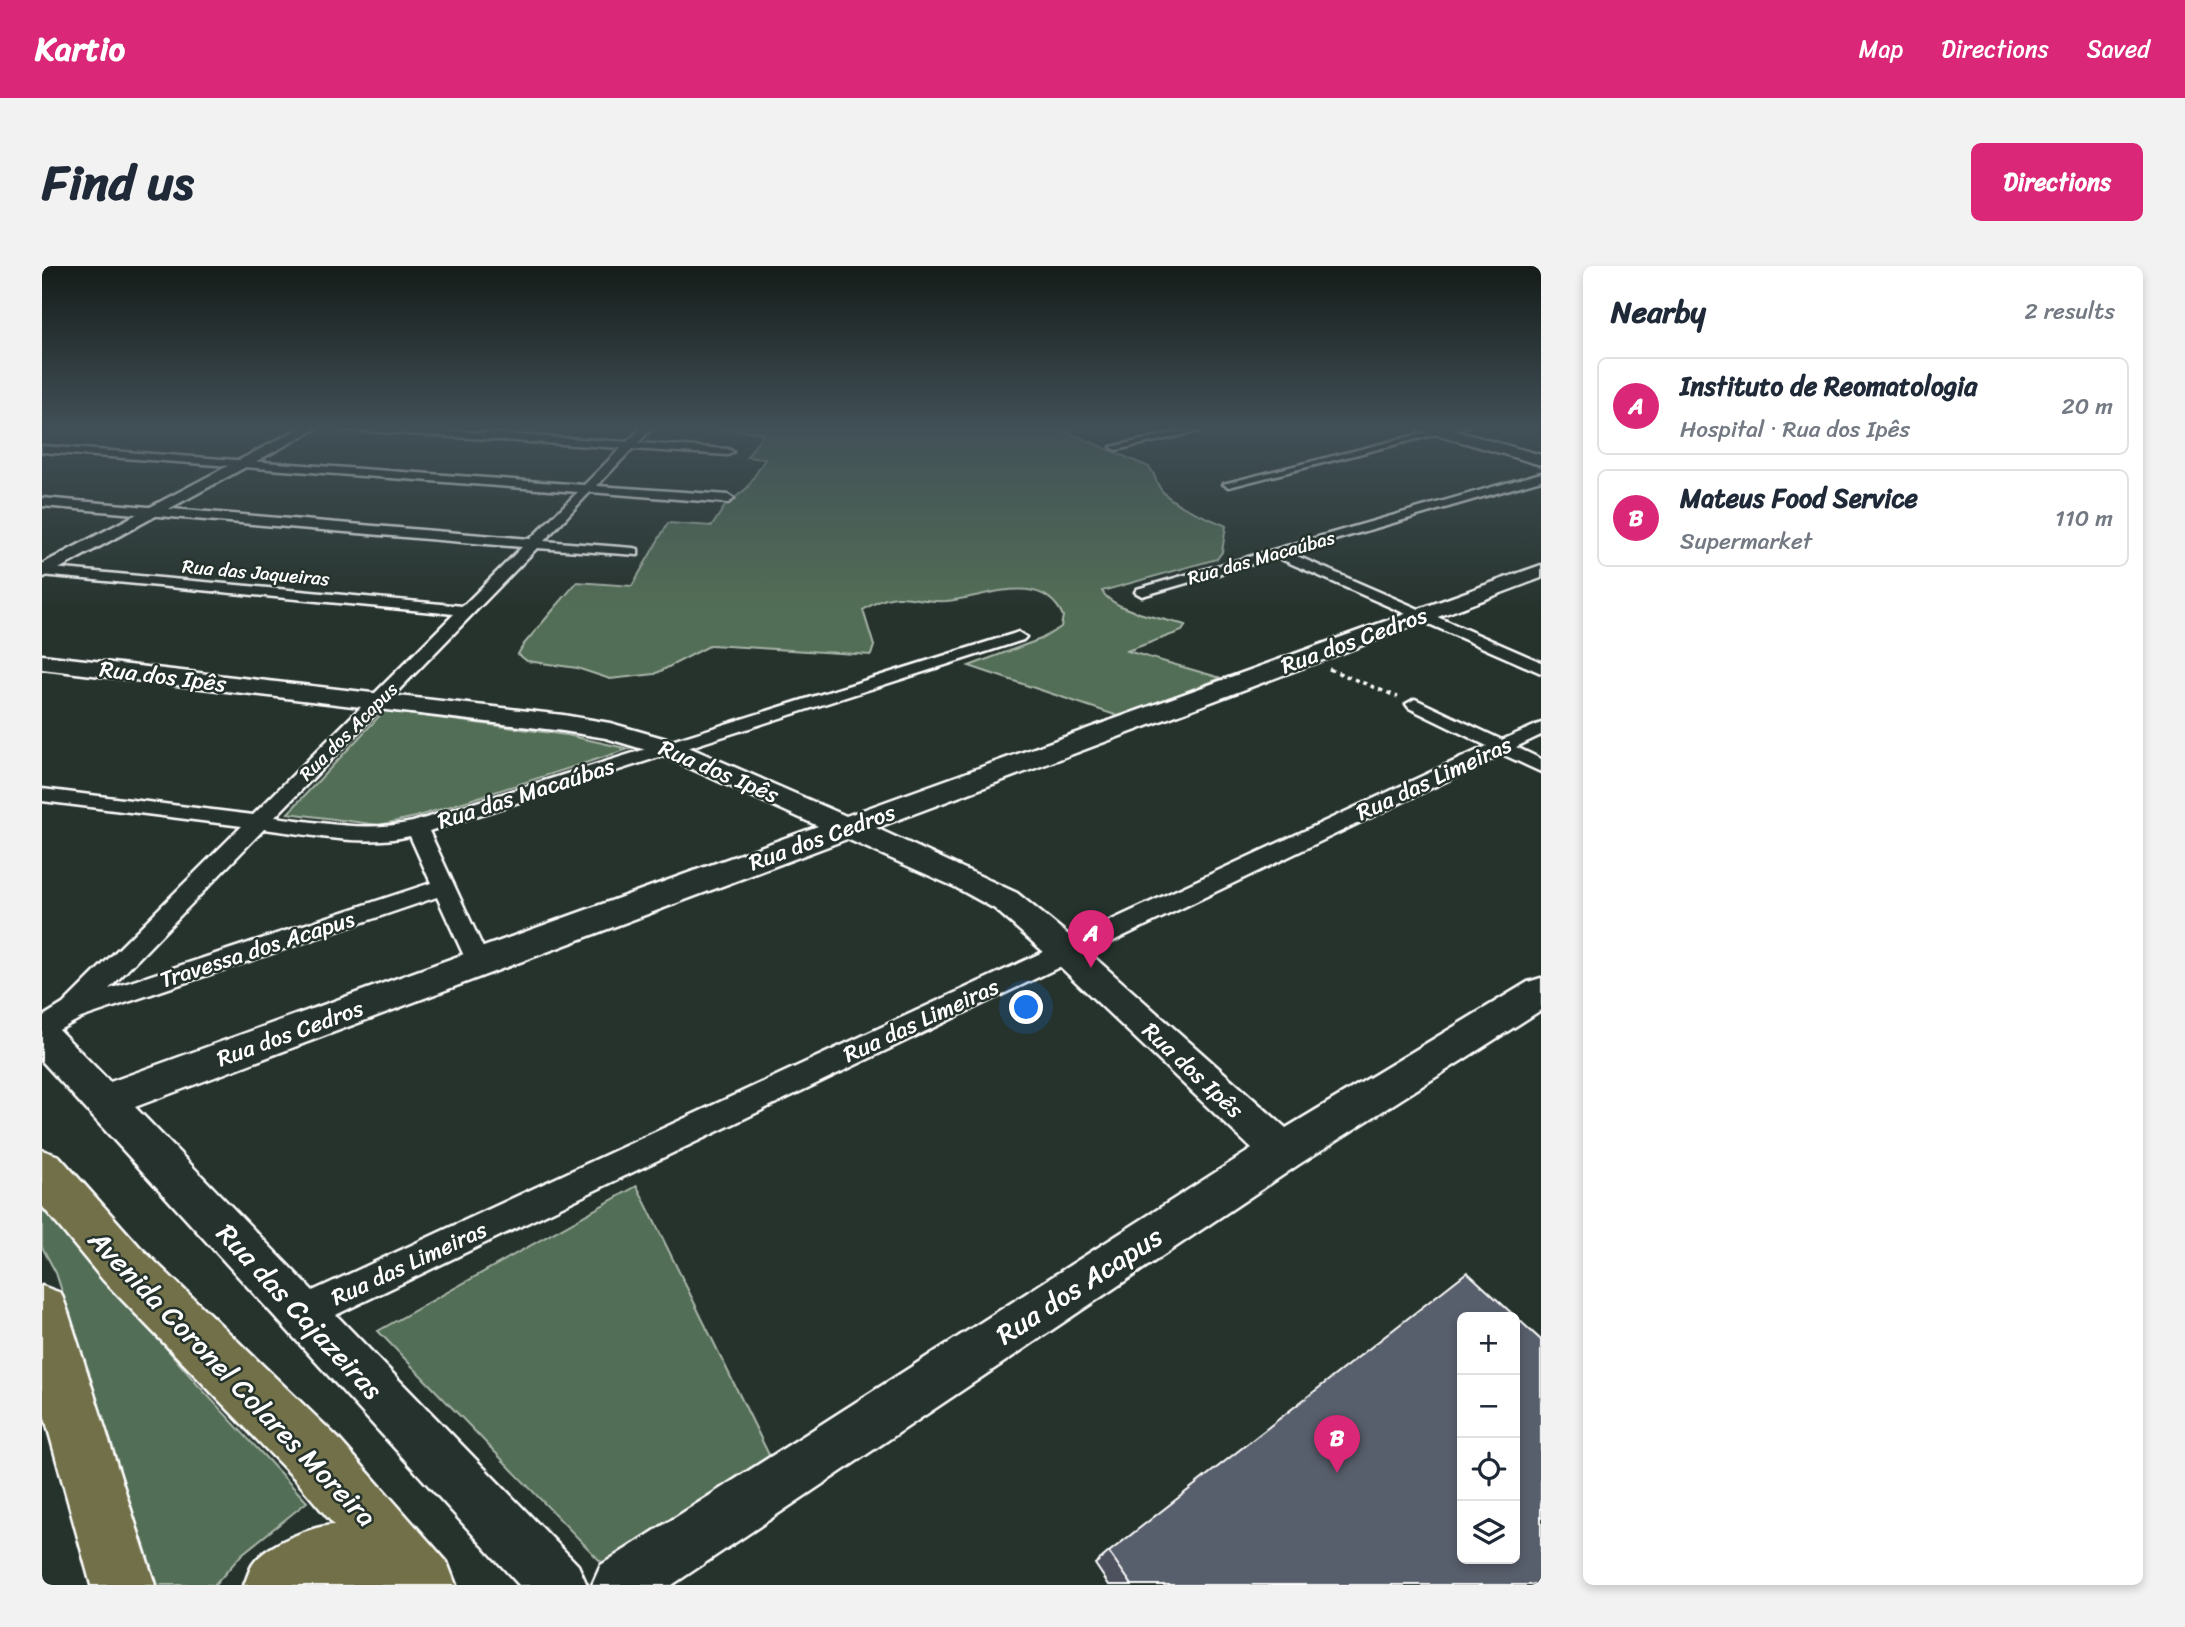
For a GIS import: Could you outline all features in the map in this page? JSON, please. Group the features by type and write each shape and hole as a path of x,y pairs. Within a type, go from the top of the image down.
{"main road":[{"name":"Avenida Coronel Colares Moreira","path":"42,1171 121,1263 316,1458 424,1585"},
{"path":"42,1312 123,1585"},
{"path":"276,1585 310,1563 341,1556 376,1561 414,1585"}],"street":[{"path":"43,572 199,488"},
{"path":"567,488 727,499"},
{"name":"Rua das Macaúbas","path":"1142,592 1501,488"},
{"name":"Rua dos Acapus","path":"42,1029 57,1024 587,489"},
{"path":"42,502 633,552"},
{"path":"1276,552 1541,668"},
{"name":"Rua dos Cedros","path":"103,1102 1541,571"},
{"name":"Rua das Jaqueiras","path":"43,572 467,611"},
{"name":"Rua das Macaúbas","path":"478,963 417,828 1018,637"},
{"name":"Rua dos Ipês","path":"42,662 575,725 629,736 668,748 848,827 1006,901 1065,951 1283,1152"},
{"path":"1415,704 1541,766"},
{"name":"Rua das Limeiras","path":"303,1313 1541,728"},
{"path":"42,795 366,835 385,835 417,828"},
{"name":"Travessa dos Acapus","path":"57,1024 442,887"},
{"name":"Rua dos Acapus","path":"621,1585 1283,1152 1541,992"},
{"name":"Rua das Cajazeiras","path":"57,1024 103,1102 558,1585"}],"path":[{"path":"1303,659 1415,704"}],"green space":[{"path":"747,488 1160,488 1168,497 1184,507 1226,526 1222,552 1217,559 1102,591 1108,598 1128,609 1186,625 1182,631 1127,651 1221,678 1121,717 969,666 1041,639 1061,627 1063,616 1054,602 1041,593 1027,590 994,592 946,601 896,597 876,603 863,610 874,646 871,655 711,645 655,674 610,679 577,668 527,661 518,654 577,582 632,586 668,523 712,526 725,506"},
{"path":"384,711 567,735 629,749 416,817 379,825 288,813"},
{"path":"637,1186 770,1457 603,1564 378,1331"},
{"path":"42,1202 197,1384 307,1502 242,1554 215,1585 157,1585 56,1273 42,1247"}],"building":[{"path":"1467,1272 1511,1312 1457,1312 1457,1564 1520,1564 1520,1321 1541,1340 1541,1585 1132,1585 1109,1552"}],"place":[{"name":"Instituto de Reomatologia","path":"1091,968"},
{"name":"Mateus Food Service","path":"1337,1473"}]}
